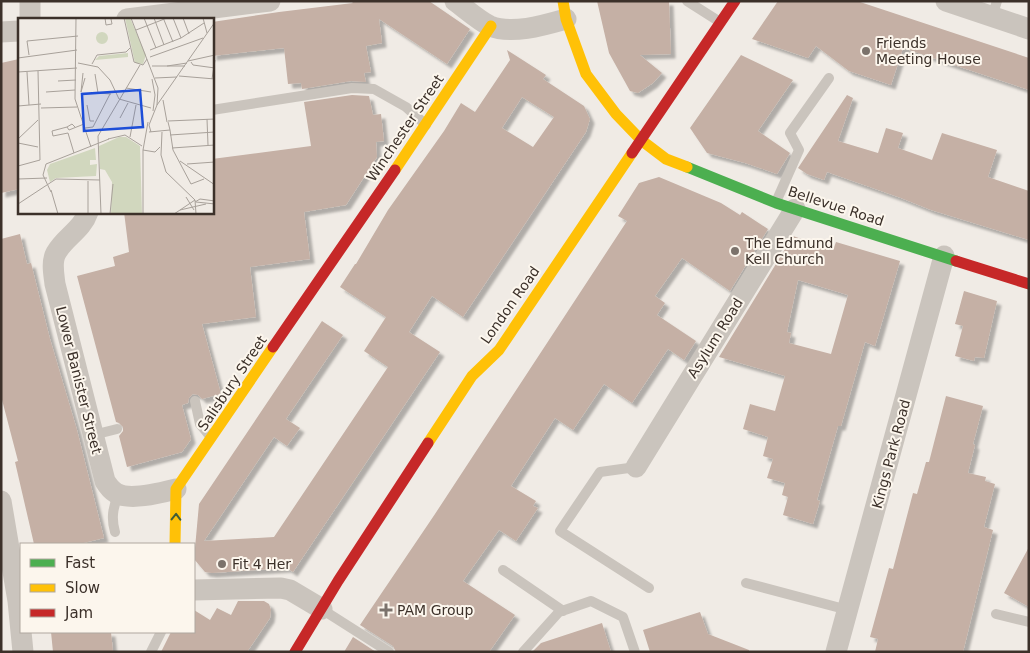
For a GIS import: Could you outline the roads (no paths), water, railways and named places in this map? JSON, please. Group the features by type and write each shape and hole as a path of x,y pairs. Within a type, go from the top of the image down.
{"street":[{"path":"30,1 30,18"},
{"path":"135,18 270,1"},
{"path":"455,1 491,26 508,29 525,29 565,10"},
{"name":"London Road","path":"295,652 338,580 472,376 499,350 735,1"},
{"path":"946,1 994,9 1029,29"},
{"name":"Bellevue Road","path":"565,10 586,74 616,114 641,140 666,159 786,206 1029,284"},
{"name":"Winchester Street","path":"342,247 491,26"},
{"path":"1,32 18,31"},
{"name":"Asylum Road","path":"636,467 786,206"},
{"name":"Lower Banister Street","path":"87,214 86,219 55,254 53,268 55,284 105,481 110,490 118,495"},
{"name":"Salisbury Street","path":"176,490 342,247"},
{"name":"Kings Park Road","path":"836,652 944,256"},
{"path":"118,495 137,496 176,490 175,543"},
{"path":"1,501 4,532 20,614"},
{"path":"195,590 281,588 290,590 322,609"},
{"path":"22,633 23,652"}],"lane":[{"path":"687,1 721,22"},
{"path":"786,206 799,150 790,133 829,78"},
{"path":"214,110 352,88 374,89 406,107 426,125"},
{"path":"195,401 200,424 212,439"},
{"path":"92,435 118,429"},
{"path":"636,467 600,472 560,531 648,588"},
{"path":"115,532 112,519 113,508 118,495"},
{"path":"503,570 563,611"},
{"path":"746,583 848,610"},
{"path":"523,652 559,612 591,601 622,617 635,652"},
{"path":"322,609 389,652"},
{"path":"996,614 1029,622"},
{"path":"151,652 160,633"}],"place":[{"name":"Friends Meeting House","path":"866,51"},
{"name":"The Edmund Kell Church","path":"735,251"},
{"name":"Fit 4 Her","path":"222,564"},
{"name":"PAM Group","path":"386,610"}]}
